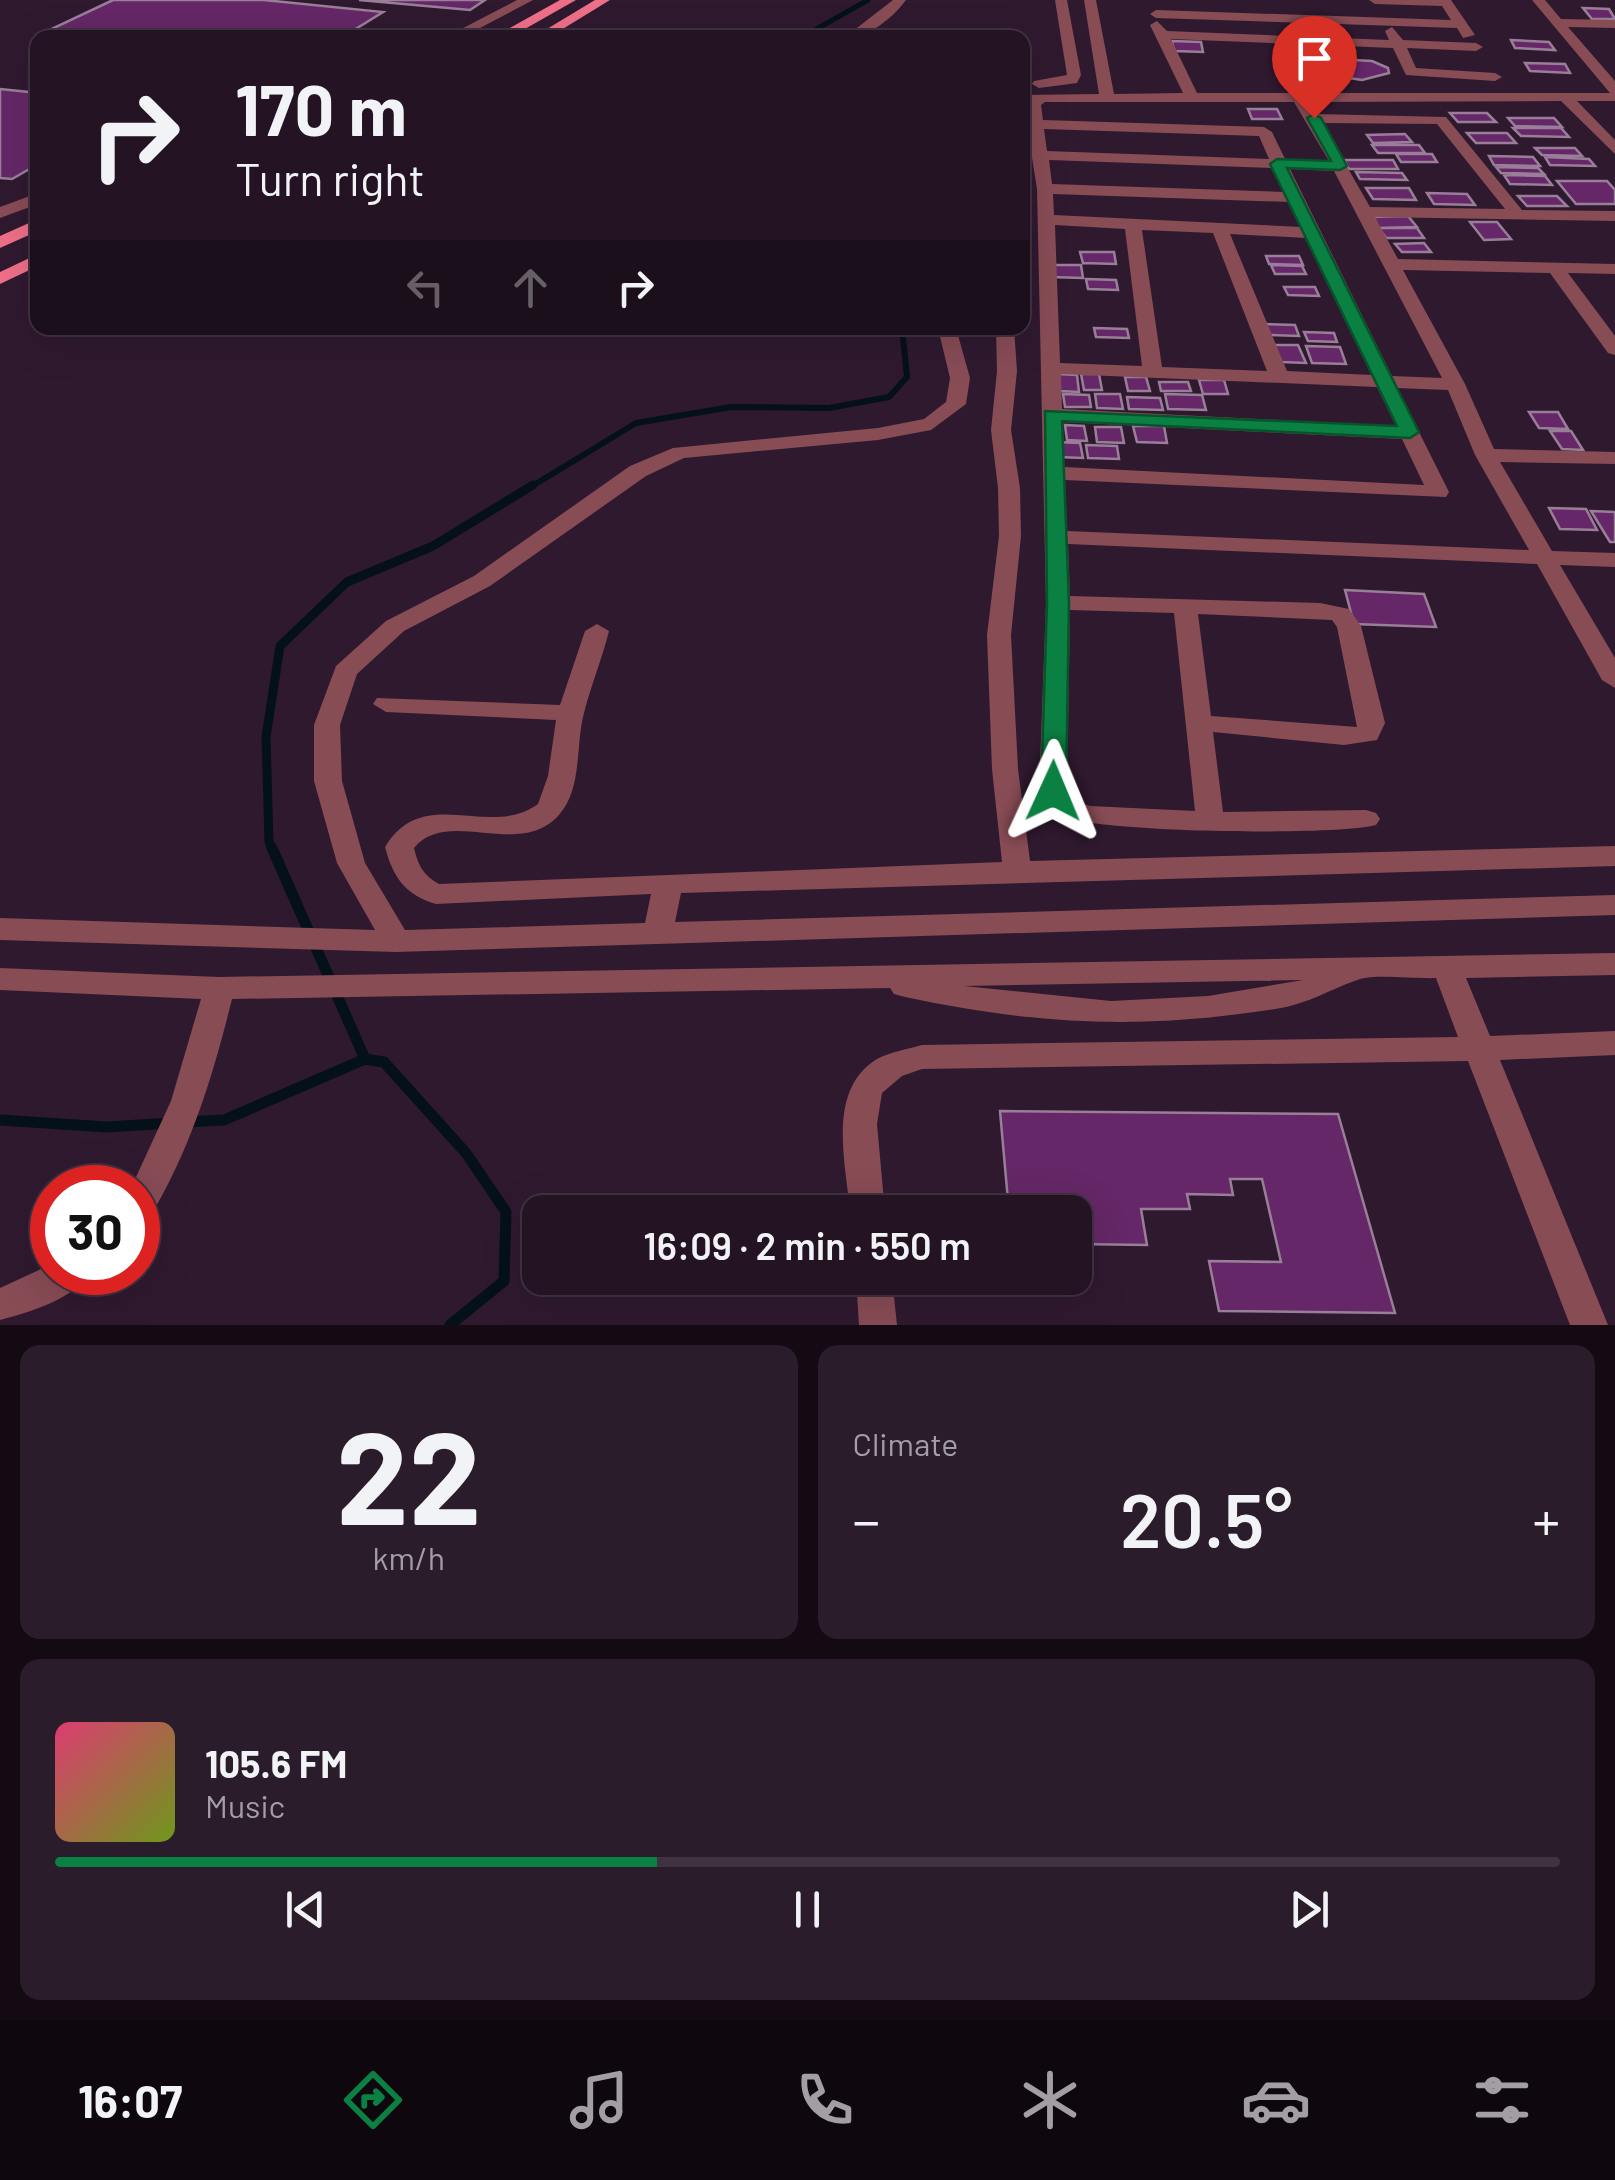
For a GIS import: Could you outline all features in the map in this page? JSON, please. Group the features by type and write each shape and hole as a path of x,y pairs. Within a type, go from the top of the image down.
{"main road":[{"path":"513,30 570,0"},
{"path":"552,30 604,0"},
{"path":"0,243 30,228"},
{"path":"0,279 30,263"}],"street":[{"path":"862,30 900,0"},
{"path":"1030,83 1072,80 1061,0"},
{"path":"1090,0 1107,96"},
{"path":"1375,0 1445,1 1496,76 1410,72 1388,22"},
{"path":"1538,0 1561,23 1615,94"},
{"path":"486,2 521,4"},
{"path":"467,30 521,4"},
{"path":"1192,97 1162,36 1156,7 1460,24"},
{"path":"1561,23 1615,24"},
{"path":"1162,36 1476,47"},
{"path":"1366,819 1210,821 1086,815 1066,807 1053,791 1056,537 1045,189 1032,98 1615,94"},
{"path":"1565,97 1615,149"},
{"path":"1300,99 1392,264 1486,455 1615,680"},
{"path":"1314,118 1441,120 1517,214"},
{"path":"1034,124 1264,132 1438,492 1054,473"},
{"path":"1040,155 1340,166"},
{"path":"1045,189 1294,197"},
{"path":"0,198 30,201"},
{"path":"0,213 30,202"},
{"path":"1364,212 1615,216"},
{"path":"1046,220 1312,233"},
{"path":"1134,224 1152,372"},
{"path":"1219,228 1279,377"},
{"path":"1392,264 1615,269"},
{"path":"1555,268 1615,350"},
{"path":"382,941 351,863 328,781 327,725 345,672 395,626 482,580 638,471 680,452 800,444 931,424 956,404 960,378 950,335"},
{"path":"1006,335 1007,370 1000,430 1009,488 1010,536 1000,634 1005,769 1017,872"},
{"path":"1050,368 1454,384"},
{"path":"1052,415 1410,432"},
{"path":"1486,455 1615,458"},
{"path":"1056,537 1615,560"},
{"path":"1058,603 1320,610 1340,614 1349,626 1372,722 1368,734 1344,738 1198,723"},
{"path":"1185,608 1210,821"},
{"path":"597,631 571,712 557,790 547,812 520,825 425,823 406,835 399,847 406,874 416,886 436,894 1017,872 1615,856"},
{"path":"386,704 571,712"},
{"path":"657,934 668,885"},
{"path":"0,928 382,941 1615,905"},
{"path":"0,980 219,988 880,978 925,992 989,1003 1111,1013 1208,1008 1301,994 1356,970 1615,964"},
{"path":"1447,968 1589,1325"},
{"path":"160,1170 194,1088 219,988"},
{"path":"866,1195 860,1124 866,1086 890,1066 922,1057 1476,1049 1615,1043"},
{"path":"0,1304 30,1295"},
{"path":"875,1295 878,1325"}],"building":[{"path":"113,0 264,0 383,12 354,30 49,30"},
{"path":"359,0 485,0 470,10"},
{"path":"1583,8 1609,9 1615,19 1592,19"},
{"path":"1511,40 1549,42 1555,50 1515,48"},
{"path":"1172,41 1201,42 1203,52 1174,51"},
{"path":"1325,61 1372,61 1388,68 1389,73 1362,80 1321,69"},
{"path":"1525,63 1565,64 1570,73 1530,71"},
{"path":"0,89 30,92 30,169 12,179 0,178"},
{"path":"1248,109 1277,109 1282,119 1252,119"},
{"path":"1450,113 1487,113 1496,122 1458,122"},
{"path":"1508,118 1554,118 1562,127 1515,126"},
{"path":"1513,128 1561,128 1569,137 1521,136"},
{"path":"1467,133 1507,133 1516,143 1476,143"},
{"path":"1405,134 1412,142 1373,143 1367,135"},
{"path":"1372,145 1419,145 1425,153 1378,153"},
{"path":"1535,148 1575,148 1582,156 1542,155"},
{"path":"1396,154 1432,154 1437,162 1401,162"},
{"path":"1489,156 1533,157 1540,166 1494,165"},
{"path":"1545,157 1589,159 1595,166 1550,165"},
{"path":"1344,160 1393,160 1398,169 1349,169"},
{"path":"1496,167 1538,168 1544,174 1501,173"},
{"path":"1356,172 1402,173 1407,180 1360,179"},
{"path":"1504,175 1545,176 1552,185 1510,184"},
{"path":"1557,181 1607,181 1615,190 1615,204 1576,204"},
{"path":"1366,188 1409,188 1416,200 1373,199"},
{"path":"1427,193 1467,194 1475,205 1434,204"},
{"path":"1518,196 1557,196 1567,206 1527,206"},
{"path":"1408,216 1417,227 1377,228 1369,217"},
{"path":"1470,222 1497,222 1511,239 1484,240"},
{"path":"1379,228 1417,228 1424,238 1386,238"},
{"path":"1424,243 1431,252 1402,252 1395,244"},
{"path":"1080,252 1114,252 1116,264 1083,263"},
{"path":"1266,256 1299,256 1303,265 1269,264"},
{"path":"1048,265 1081,265 1083,278 1050,277"},
{"path":"1271,265 1302,266 1306,274 1275,274"},
{"path":"1086,279 1116,280 1118,290 1088,289"},
{"path":"1284,287 1315,287 1319,296 1288,295"},
{"path":"1265,324 1295,325 1299,336 1268,335"},
{"path":"1094,328 1127,329 1129,338 1096,337"},
{"path":"1304,332 1334,333 1337,342 1308,341"},
{"path":"1273,345 1298,345 1306,363 1281,362"},
{"path":"1306,346 1340,347 1346,364 1312,363"},
{"path":"1058,374 1077,375 1079,392 1060,391"},
{"path":"1081,374 1099,374 1102,390 1084,390"},
{"path":"1125,377 1146,377 1150,391 1128,391"},
{"path":"1199,380 1224,380 1228,394 1203,394"},
{"path":"1159,382 1188,382 1191,391 1161,391"},
{"path":"1063,394 1089,395 1091,407 1065,407"},
{"path":"1095,394 1120,394 1123,409 1097,408"},
{"path":"1165,394 1202,395 1206,410 1168,409"},
{"path":"1127,397 1160,398 1163,410 1129,409"},
{"path":"1529,412 1558,412 1568,429 1539,428"},
{"path":"1065,425 1084,426 1087,441 1067,440"},
{"path":"1133,426 1164,426 1167,443 1137,442"},
{"path":"1095,427 1121,427 1124,443 1097,442"},
{"path":"1550,431 1571,431 1583,450 1562,449"},
{"path":"1055,442 1080,443 1083,458 1057,457"},
{"path":"1086,445 1117,446 1119,459 1088,458"},
{"path":"1549,508 1586,509 1597,530 1560,529"},
{"path":"1591,511 1615,512 1615,542 1610,542"},
{"path":"1345,590 1424,594 1436,627 1354,624"},
{"path":"1000,1111 1338,1114 1395,1313 1219,1311 1209,1261 1281,1262 1262,1179 1230,1179 1233,1195 1187,1194 1190,1209 1141,1209 1147,1245 1092,1244 1092,1195 1007,1195"}],"waterway":[{"path":"815,30 868,0"},
{"path":"529,488 636,423 731,407 829,408 889,397 907,377 903,335"},
{"path":"272,848 266,737 280,646 347,582 433,546 533,485"},
{"path":"272,848 365,1059"},
{"path":"187,1122 224,1120 365,1059"},
{"path":"365,1059 384,1062 466,1153 506,1212 504,1281 450,1325"},
{"path":"0,1120 107,1127 172,1123"}],"route":[{"path":"1053,791 1058,603 1052,415 1410,432 1277,164 1340,166 1314,118"}]}
